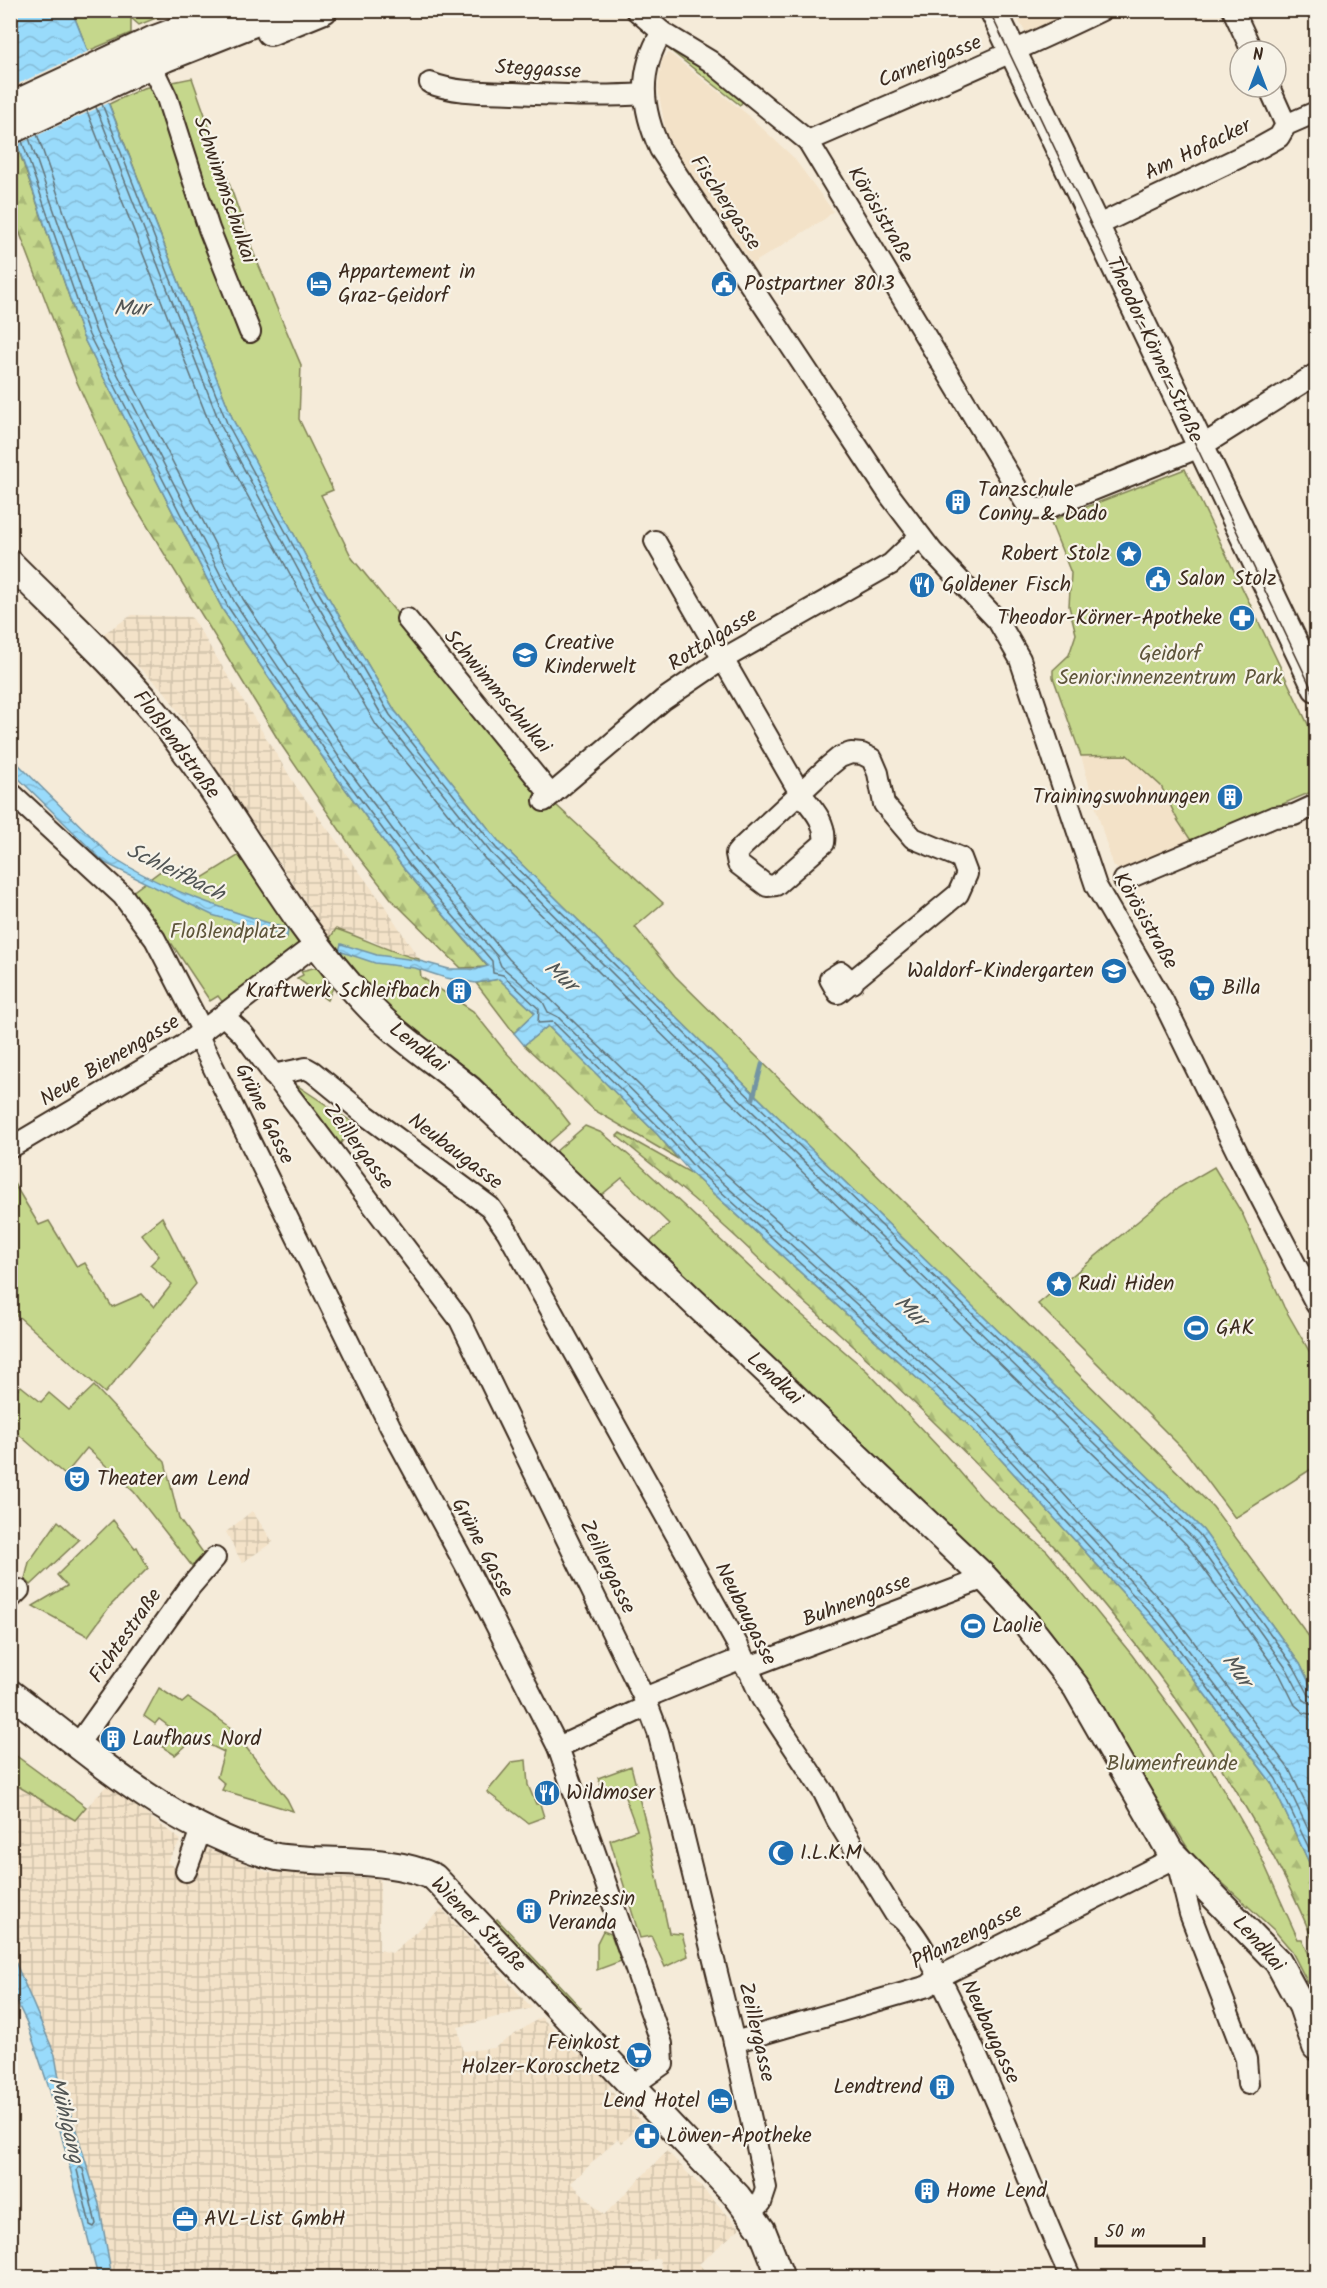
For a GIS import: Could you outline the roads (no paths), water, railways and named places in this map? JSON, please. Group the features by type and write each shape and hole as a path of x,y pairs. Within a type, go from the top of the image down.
{"main road":[{"path":"146,57 199,10"},
{"path":"10,131 233,10"},
{"path":"10,106 287,10"},
{"path":"146,57 186,60 234,46 324,10"},
{"name":"Theodor-Körner-Straße","path":"993,10 1317,688"},
{"name":"Floßlendstraße","path":"10,562 165,724 193,761 318,946"},
{"name":"Lendkai","path":"318,946 378,1016 469,1089 985,1578 1022,1618 1076,1687 1176,1857 1278,1962 1302,2006 1317,2047"},
{"name":"Wiener Straße","path":"10,1693 185,1822 240,1846 279,1857 382,1863 407,1867 434,1877 750,2214 766,2238 781,2277"}],"street":[{"name":"Körösistraße","path":"636,10 662,32 710,61 808,141 1027,505 1035,509 1048,508 1200,447"},
{"name":"Carnerigasse","path":"808,141 906,96 1013,54 1102,10"},
{"path":"1233,10 1246,39"},
{"name":"Fischergasse","path":"662,32 645,69 644,94 652,131 672,167 885,489 920,536"},
{"name":"Schwimmschulkai","path":"146,57 174,118 208,229 250,332"},
{"name":"Steggasse","path":"430,83 442,88 498,93 596,98 644,94"},
{"path":"1275,99 1287,125"},
{"name":"Am Hofacker","path":"1096,226 1261,147 1279,137 1287,125 1317,112"},
{"path":"1200,447 1317,374"},
{"name":"Körösistraße","path":"920,536 998,621 1020,659 1096,886 1163,1001 1234,1147 1317,1304"},
{"name":"Rottalgasse","path":"547,798 663,700 723,659 891,564 920,536"},
{"path":"655,541 800,793 818,816 825,832 824,843 776,885 767,886 738,864 736,854 800,793 840,757 851,753 862,754 872,759 878,773 884,804 913,838 961,858 966,866 967,874 958,894 853,983 838,993 830,979"},
{"name":"Schwimmschulkai","path":"407,619 547,798"},
{"path":"10,792 123,896 155,939 200,1034 304,953 318,946"},
{"path":"1124,880 1274,817 1293,815 1317,805"},
{"name":"Zeillergasse","path":"224,1016 243,1034 460,1320 646,1702 658,1732 734,2042 766,2188 761,2203 750,2214"},
{"name":"Neue Bienengasse","path":"10,1148 200,1034"},
{"name":"Grüne Gasse","path":"200,1034 390,1426 464,1561 558,1747 662,2044 663,2064 632,2086"},
{"name":"Neubaugasse","path":"273,1075 306,1068 313,1072 367,1116 490,1207 513,1242 737,1644 762,1699 824,1793 837,1820 895,1914 905,1919 939,1977 996,2102 1051,2238 1071,2277"},
{"name":"Fichtestraße","path":"78,1744 190,1587 214,1558"},
{"name":"Buhnengasse","path":"558,1747 646,1702 744,1663 985,1578"},
{"path":"186,1871 201,1829"},
{"name":"Pflanzengasse","path":"734,2042 928,1986 939,1977 1176,1857"},
{"name":"Lendkai","path":"1176,1857 1191,1914 1246,2059 1248,2084"}],"water":[{"name":"Mur","path":"10,11 72,11 233,420 321,585 395,711 500,843 1203,1530 1300,1664 1316,1697 1316,1877 1271,1782 1155,1628 973,1429 691,1173 657,1134 548,1026 524,1045 514,1033 535,1013 499,979 476,983 446,978 415,968 375,963 339,951 341,944 377,955 416,960 449,969 477,969 488,966 405,870 330,768 223,610 83,337 11,126"},
{"path":"10,756 110,855 174,889 219,907 288,929 287,937 212,915 105,863 11,771"},
{"name":"Mühlgang","path":"11,1952 55,2055 58,2073 99,2204 112,2277 98,2277 50,2091 27,2023 11,1990"}],"waterway":[{"path":"753,1099 762,1064"}],"tram line":[{"path":"989,10 1316,698"}],"place":[{"name":"Appartement in Graz-Geidorf","path":"319,284"},
{"name":"Postpartner 8013","path":"724,284"},
{"name":"Tanzschule Conny & Dado","path":"958,502"},
{"name":"Robert Stolz","path":"1129,554"},
{"name":"Salon Stolz","path":"1158,579"},
{"name":"Goldener Fisch","path":"922,585"},
{"name":"Theodor-Körner-Apotheke","path":"1242,618"},
{"name":"Creative Kinderwelt","path":"525,655"},
{"name":"Trainingswohnungen","path":"1230,797"},
{"name":"Waldorf-Kindergarten","path":"1114,971"},
{"name":"Billa","path":"1202,988"},
{"name":"Kraftwerk Schleifbach","path":"459,991"},
{"name":"Rudi Hiden","path":"1059,1284"},
{"name":"GAK","path":"1196,1328"},
{"name":"Theater am Lend","path":"77,1479"},
{"name":"Laolie","path":"973,1626"},
{"name":"Laufhaus Nord","path":"113,1739"},
{"name":"Wildmoser","path":"547,1793"},
{"name":"I.L.K.M","path":"781,1853"},
{"name":"Prinzessin Veranda","path":"529,1911"},
{"name":"Feinkost Holzer-Koroschetz","path":"639,2055"},
{"name":"Lendtrend","path":"942,2087"},
{"name":"Lend Hotel","path":"720,2101"},
{"name":"Löwen-Apotheke","path":"647,2136"},
{"name":"Home Lend","path":"927,2191"},
{"name":"AVL-List GmbH","path":"185,2219"}],"park label":[{"name":"Geidorf Senior:innenzentrum Park","path":"1170,666"},
{"name":"Floßlendplatz","path":"228,932"},
{"name":"Blumenfreunde","path":"1172,1764"}],"water label":[{"name":"Schleifbach","path":"175,873"}]}
